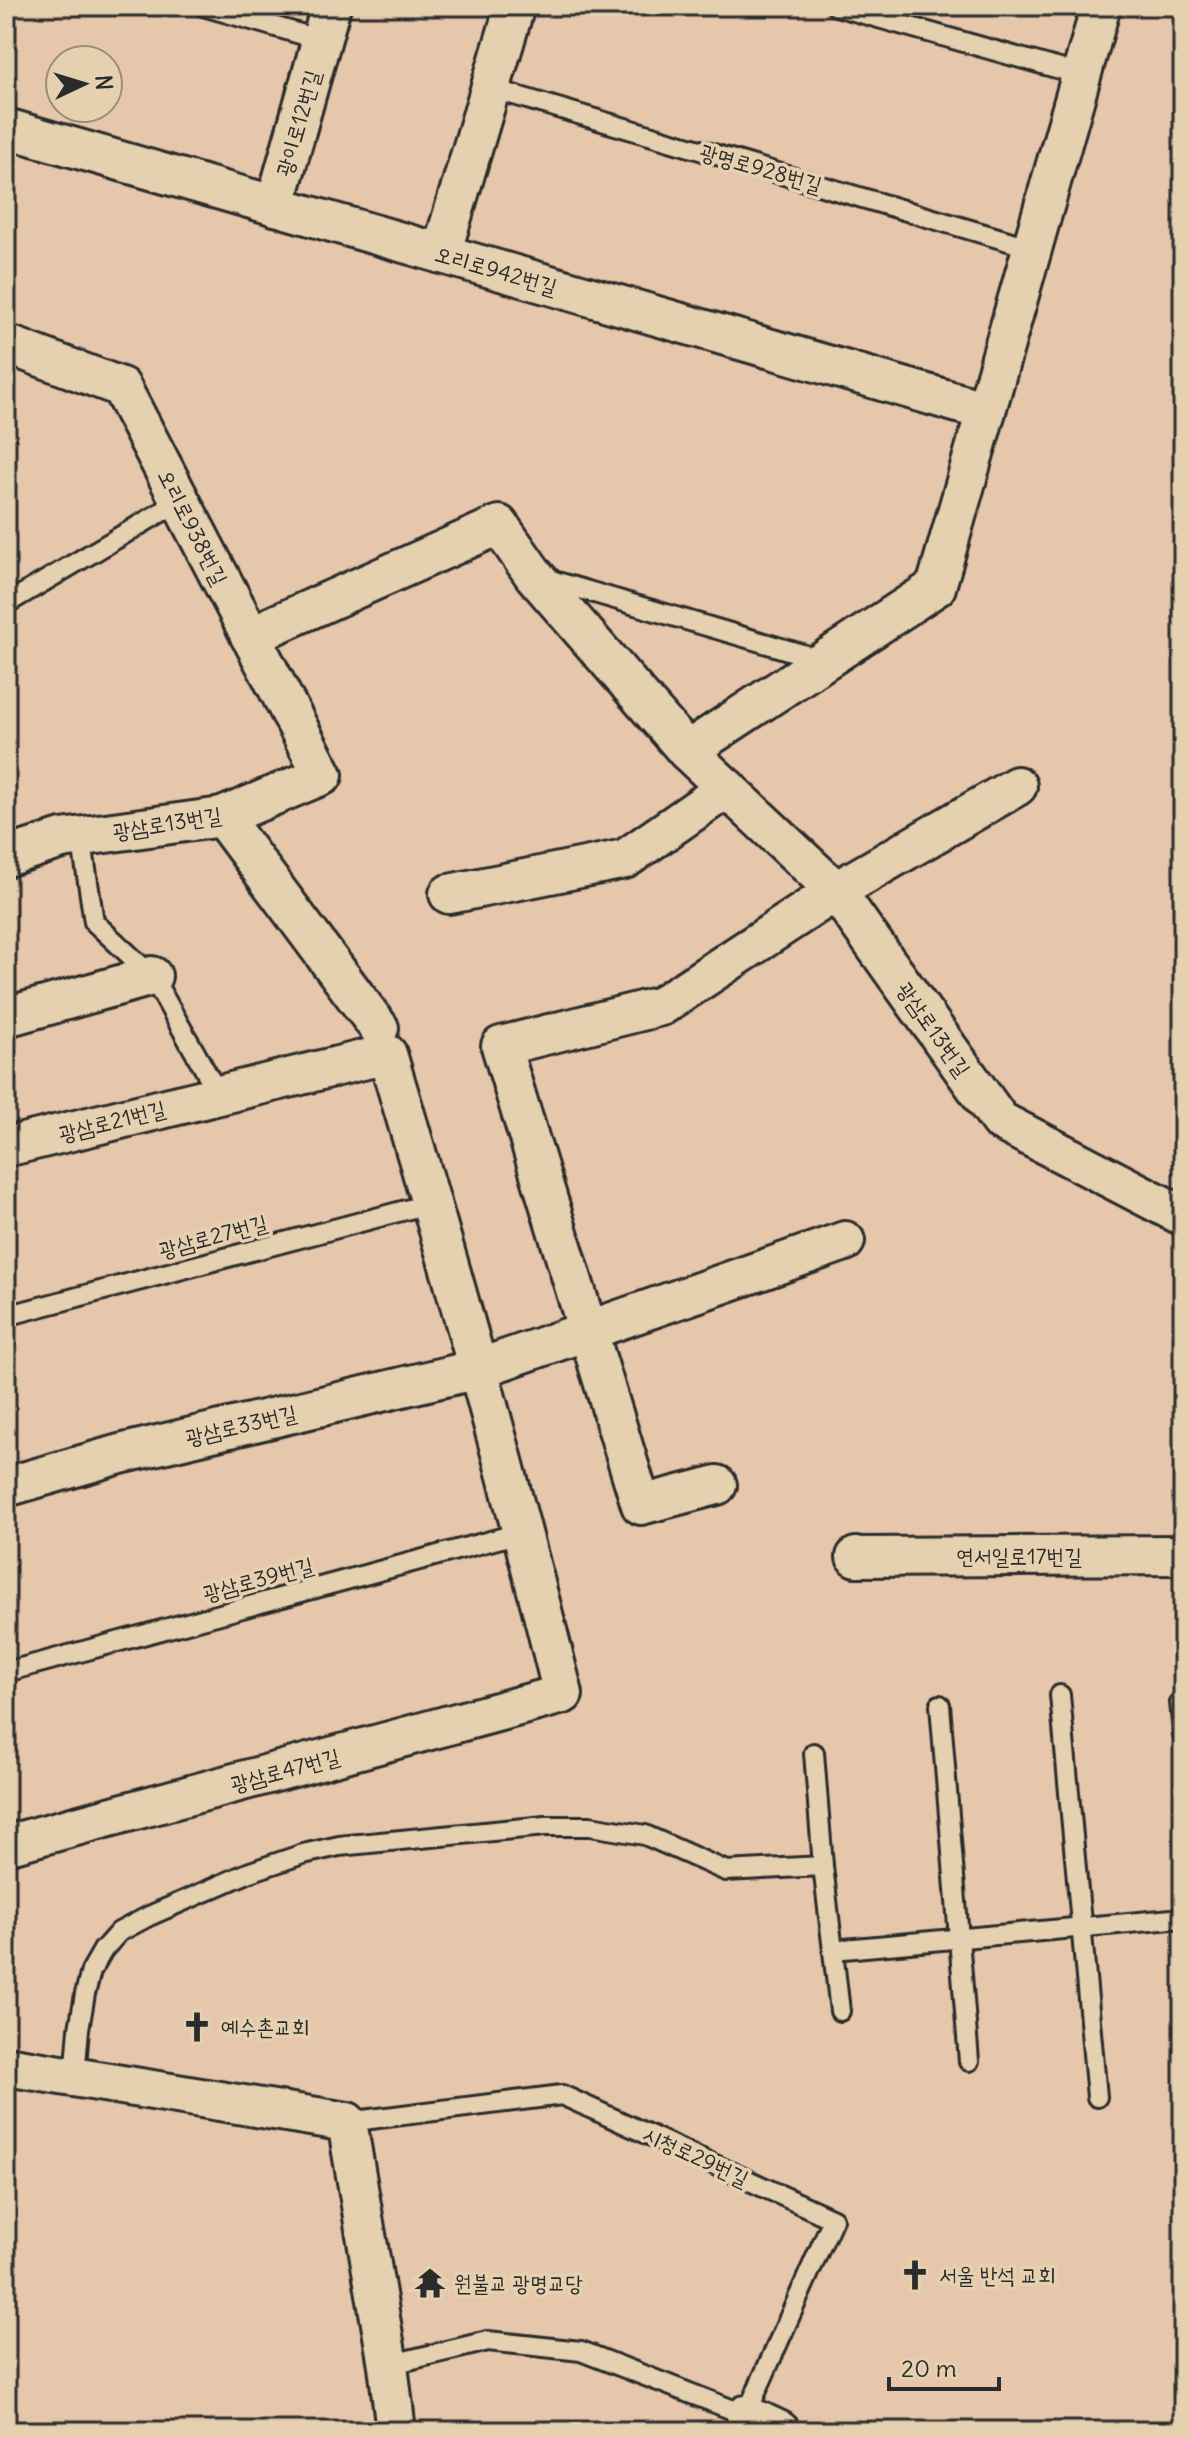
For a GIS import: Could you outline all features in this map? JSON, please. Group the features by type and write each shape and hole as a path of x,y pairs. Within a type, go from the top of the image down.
{"street":[{"path":"441,254 515,6"},
{"path":"687,751 936,587 1101,6"},
{"name":"광이로12번길","path":"275,206 326,23"},
{"name":"오리로942번길","path":"6,128 986,411"},
{"name":"오리로938번길","path":"6,344 121,387 323,775"},
{"name":"광삼로13번길","path":"250,636 499,525 534,575 687,751 836,891 1000,1121 1183,1216"},
{"name":"광삼로13번길","path":"6,857 62,839 222,817 323,775"},
{"path":"717,1485 641,1505 501,1046 661,1006 836,891 1017,786"},
{"path":"449,894 625,859 727,788"},
{"path":"222,817 383,1041 432,1203 523,1532"},
{"path":"6,1017 152,976"},
{"name":"광삼로21번길","path":"6,1147 219,1095 383,1041"},
{"name":"광삼로33번길","path":"6,1487 120,1454 478,1369 845,1241"},
{"name":"광삼로47번길","path":"6,1845 563,1694 523,1532"},
{"name":"연서일로17번길","path":"856,1557 1183,1555"},
{"name":"시청로29번길","path":"6,2066 347,2122"},
{"path":"347,2122 388,2365 396,2431"},
{"path":"746,2415 780,2431"}],"lane":[{"name":"광이로12번길","path":"203,6 326,23"},
{"path":"836,6 1081,75"},
{"name":"광명로928번길","path":"490,88 1032,248"},
{"path":"6,604 180,501"},
{"path":"534,575 825,661"},
{"path":"81,836 94,922 152,976 219,1095"},
{"name":"광삼로27번길","path":"6,1316 432,1203"},
{"name":"광삼로39번길","path":"6,1672 523,1532"},
{"path":"1060,1695 1097,2097"},
{"path":"1180,1702 1183,1734"},
{"path":"940,1705 969,2061"},
{"path":"814,1753 840,2011"},
{"path":"75,2077 79,2029 91,1971 103,1950 119,1932 250,1872 303,1854 339,1846 545,1826 590,1826 645,1835 726,1871 823,1866"},
{"path":"833,1950 1183,1918"},
{"name":"시청로29번길","path":"347,2122 562,2095 833,2219 746,2415"},
{"path":"388,2365 488,2341 581,2351 746,2415"}],"place":[{"name":"예수촌교회","path":"197,2027"},
{"name":"서울 반석 교회","path":"915,2275"},
{"name":"원불교 광명교당","path":"430,2283"}]}
